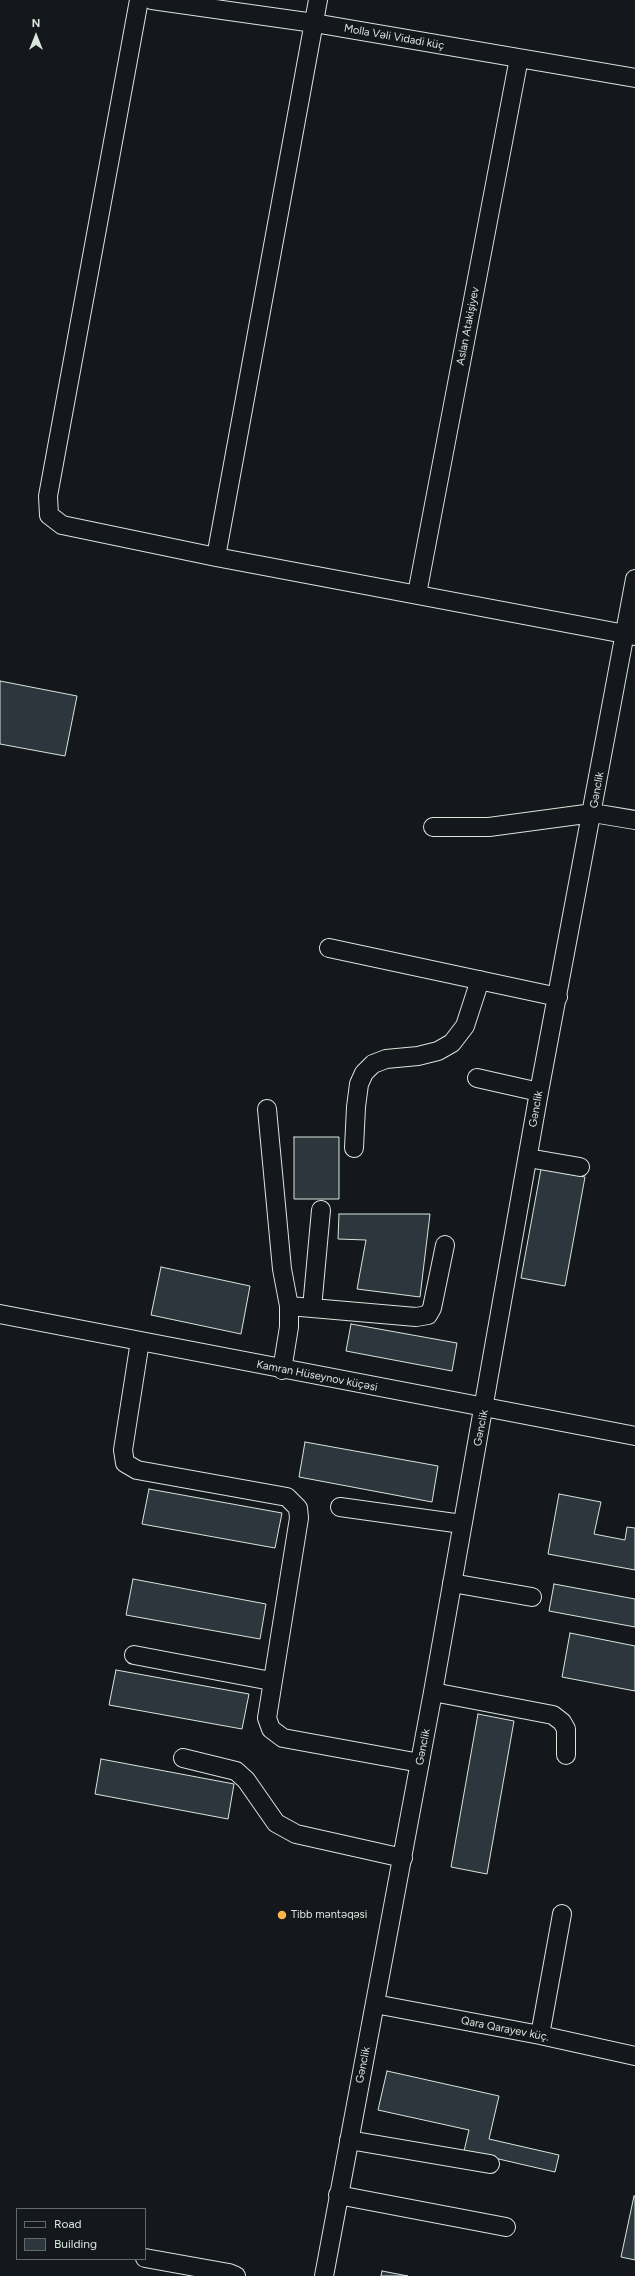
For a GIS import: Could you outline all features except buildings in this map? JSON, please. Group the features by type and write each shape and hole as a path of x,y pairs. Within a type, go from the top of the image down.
{"street":[{"path":"139,0 48,496 49,515 62,525 216,557 630,635"},
{"name":"Molla Vəli Vidadi küç","path":"152,0 314,23 635,78"},
{"path":"216,557 318,0"},
{"name":"Aslan Atakişiyev","path":"417,594 519,58"},
{"name":"Gənclik","path":"324,2276 338,2195 403,1858 462,1524 485,1407 539,1092 593,813 630,635 635,579"},
{"path":"433,827 489,827 593,813 635,820"},
{"path":"329,948 558,997"},
{"path":"354,1148 359,1084 364,1073 373,1064 386,1059 418,1056 438,1051 452,1043 465,1026 480,980"},
{"path":"477,1078 539,1092"},
{"path":"267,1110 282,1269 289,1306 290,1327 282,1370"},
{"path":"528,1158 580,1167"},
{"path":"312,1308 321,1210"},
{"path":"289,1306 416,1317 428,1315 432,1308 445,1245"},
{"name":"Kamran Hüseynov küçəsi","path":"0,1314 282,1370 635,1436"},
{"path":"140,1341 123,1450 125,1463 137,1470 287,1498 298,1508 299,1518 266,1718 271,1729 283,1738 420,1762"},
{"path":"340,1507 462,1524"},
{"path":"452,1583 532,1597"},
{"path":"134,1655 271,1682"},
{"path":"433,1692 553,1715 562,1722 566,1729 566,1755"},
{"path":"183,1758 236,1771 246,1780 276,1823 296,1834 403,1858"},
{"path":"540,2035 562,1914"},
{"name":"Qara Qarayev küç.","path":"375,2004 540,2035 635,2056"},
{"path":"349,2140 490,2164"},
{"path":"338,2195 506,2227"},
{"path":"146,2258 229,2273 236,2276"}],"place":[{"name":"Tibb məntəqəsi","path":"282,1915"}]}
